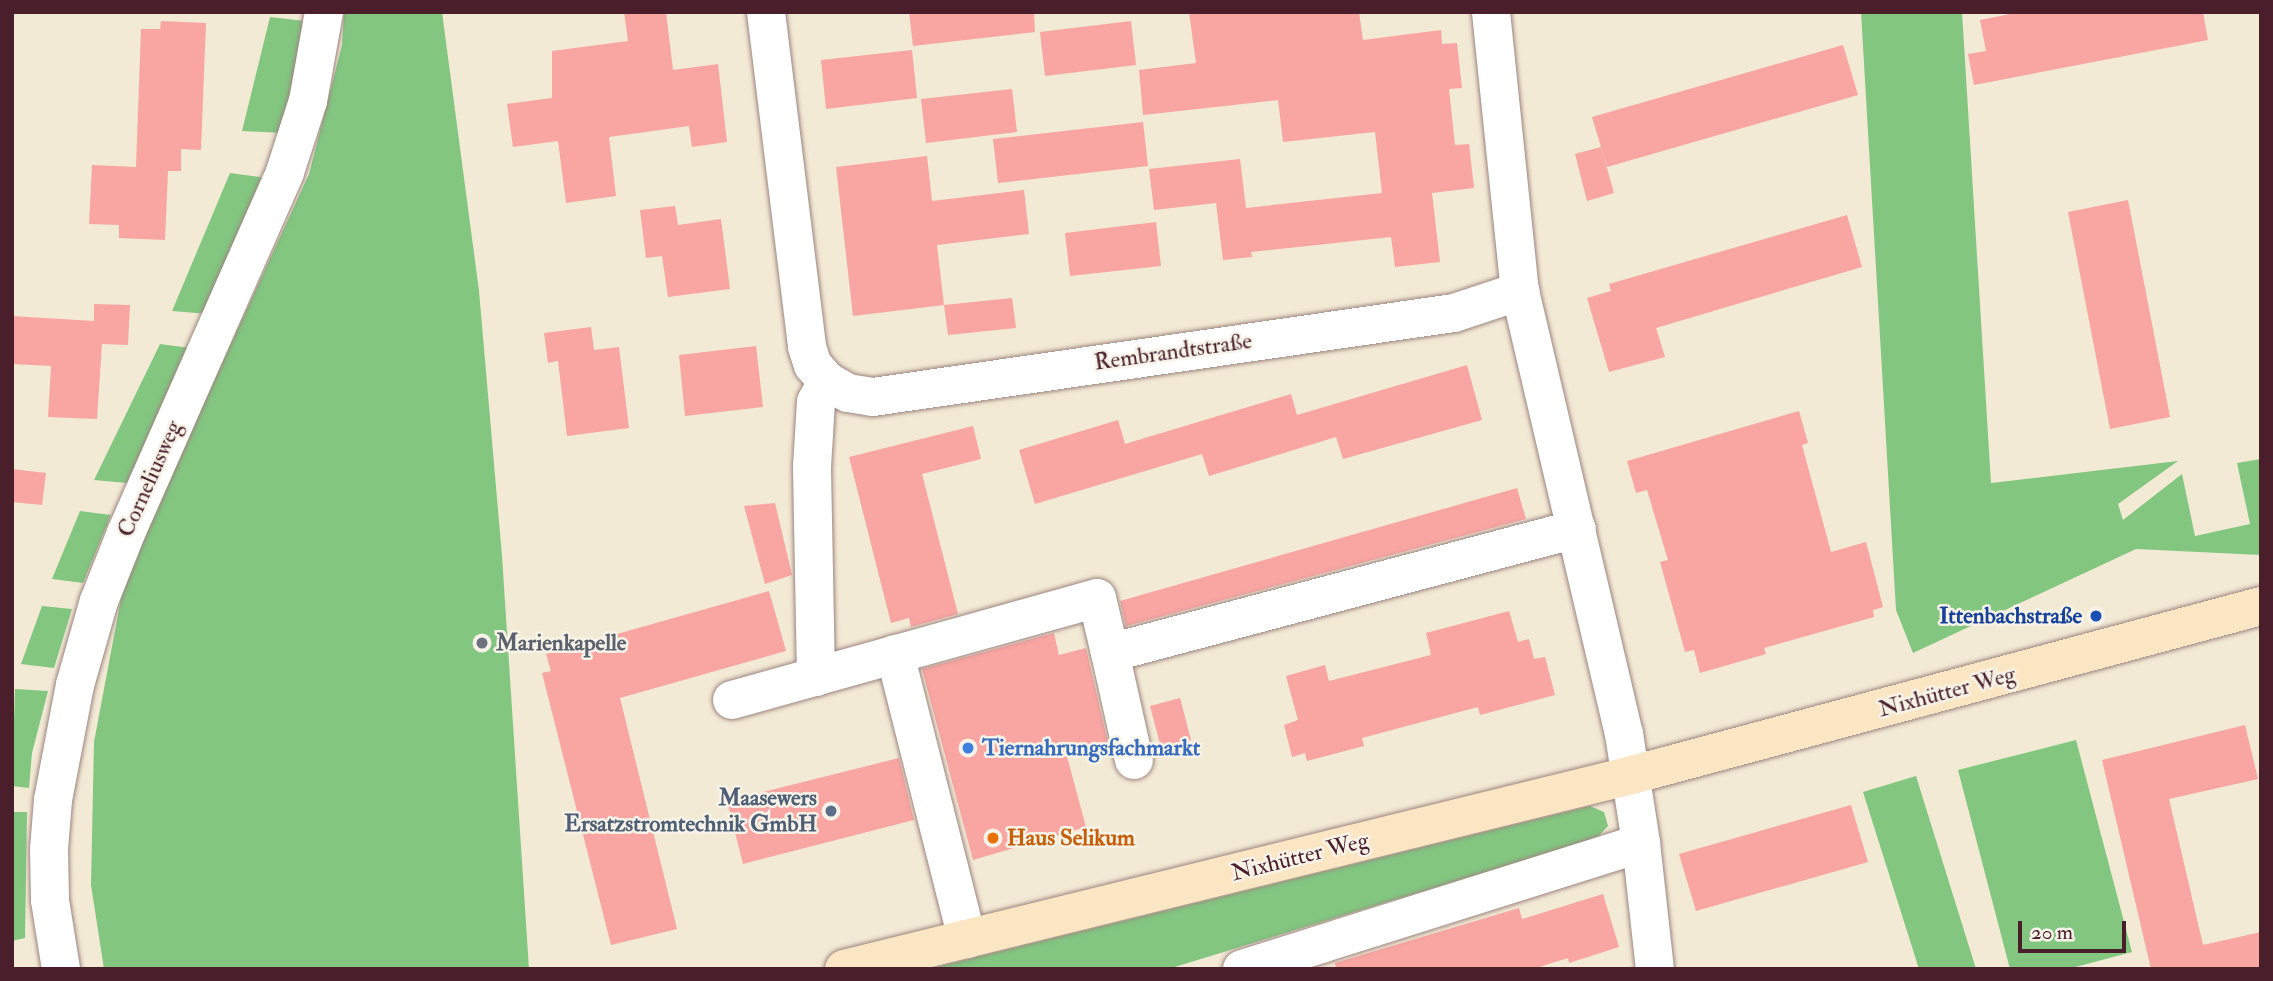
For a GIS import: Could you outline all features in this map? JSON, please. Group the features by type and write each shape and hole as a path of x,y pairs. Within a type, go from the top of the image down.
{"main road":[{"name":"Nixhütter Weg","path":"844,969 1632,775 2261,606"}],"street":[{"name":"Corneliusweg","path":"62,967 50,900 49,849 53,800 75,685 99,601 126,533 285,172 308,101 324,12"},
{"path":"766,12 806,337 813,365 827,381 816,402 812,467 816,677"},
{"path":"1491,12 1520,291 1577,528 1632,775 1654,969"},
{"name":"Rembrandtstraße","path":"827,381 848,393 873,397 1454,313 1520,291"},
{"path":"1110,653 1577,528"},
{"path":"732,700 1097,598 1134,760"},
{"path":"895,654 967,939"},
{"path":"1242,969 1641,843"}],"green space":[{"path":"344,12 442,12 479,291 502,556 529,969 104,969 91,885 94,742 126,572 309,174 342,45"},
{"path":"1861,12 1962,12 1991,483 2178,461 2118,504 2123,520 2182,474 2195,536 2250,524 2237,463 2261,459 2261,555 2136,549 1913,653 1896,610"},
{"path":"270,17 305,21 282,133 242,131"},
{"path":"230,173 268,178 209,314 172,311"},
{"path":"160,344 190,348 127,483 94,480"},
{"path":"80,511 111,515 83,583 52,579"},
{"path":"42,606 72,609 54,668 21,664"},
{"path":"15,689 48,691 32,753 29,788 12,786"},
{"path":"2076,740 2132,952 2068,969 2010,969 1958,770"},
{"path":"1916,776 1976,969 1919,969 1863,792"},
{"path":"1590,806 1604,812 1608,826 1597,838 1168,969 928,969"},
{"path":"12,812 27,812 25,938 12,941"}],"building":[{"path":"624,12 666,12 673,70 718,64 727,142 692,147 689,126 609,137 616,196 566,203 558,141 513,147 507,104 552,98 552,51 628,41"},
{"path":"909,12 1034,12 1035,32 913,46"},
{"path":"1189,12 1359,12 1363,40 1441,30 1442,44 1457,43 1462,88 1449,89 1455,145 1469,144 1474,188 1432,193 1440,262 1395,267 1391,237 1251,252 1252,257 1223,260 1216,203 1154,210 1149,169 1240,159 1246,208 1382,193 1375,132 1283,142 1278,100 1143,115 1139,70 1196,63"},
{"path":"2020,12 2203,12 2208,40 1974,85 1968,54 1986,51 1980,20"},
{"path":"161,21 206,23 201,150 181,149 181,171 168,171 165,240 119,238 119,225 89,224 92,165 136,167 141,29 160,29"},
{"path":"1131,21 1136,65 1045,76 1040,32"},
{"path":"1843,45 1858,95 1607,167 1592,117"},
{"path":"912,50 917,98 826,109 821,60"},
{"path":"1012,89 1017,132 926,143 921,99"},
{"path":"1143,122 1148,166 998,183 993,139"},
{"path":"1601,147 1614,193 1587,201 1575,154"},
{"path":"927,156 932,201 1024,190 1029,234 937,245 944,305 853,316 836,167"},
{"path":"2128,200 2170,417 2110,429 2068,212"},
{"path":"675,206 678,225 721,219 730,289 668,297 662,256 646,258 640,210"},
{"path":"1847,215 1862,267 1656,328 1665,357 1609,372 1587,298 1611,291 1609,284"},
{"path":"1156,222 1161,266 1070,276 1065,233"},
{"path":"1012,298 1016,328 948,335 944,305"},
{"path":"94,304 130,305 128,345 102,344 97,419 48,417 51,366 12,364 12,316 94,321"},
{"path":"591,327 594,350 619,347 629,428 567,436 558,361 548,363 544,333"},
{"path":"756,346 763,407 685,416 679,355"},
{"path":"1467,365 1482,420 1343,459 1336,437 1209,476 1202,454 1035,504 1019,450 1118,420 1125,444 1291,394 1297,415"},
{"path":"1799,411 1808,443 1802,445 1831,552 1866,542 1883,607 1873,610 1874,617 1764,648 1766,654 1700,673 1694,650 1685,652 1660,562 1668,560 1647,490 1636,493 1627,461"},
{"path":"973,426 981,459 922,474 958,614 911,627 909,618 891,623 849,457"},
{"path":"12,469 46,473 42,505 12,502"},
{"path":"1517,488 1526,519 1126,626 1120,601"},
{"path":"775,503 792,575 765,584 744,506"},
{"path":"769,591 786,651 620,698 677,929 611,945 542,673 551,671 546,654"},
{"path":"1509,611 1518,642 1529,639 1534,659 1545,657 1555,695 1480,715 1478,707 1362,738 1364,746 1307,761 1305,753 1292,757 1284,725 1298,720 1286,676 1325,665 1329,681 1431,655 1426,633"},
{"path":"1054,633 1059,655 1086,648 1108,743 1066,753 1086,827 973,860 922,669"},
{"path":"1180,698 1191,740 1161,748 1150,706"},
{"path":"2245,725 2258,779 2169,799 2203,945 2261,932 2261,969 2151,969 2102,760"},
{"path":"899,758 914,820 743,864 727,801"},
{"path":"1851,805 1868,862 1696,911 1679,854"},
{"path":"1603,894 1619,947 1569,963 1568,958 1533,969 1336,969 1335,963 1519,908 1522,919"}],"place":[{"name":"Ittenbachstraße","path":"2096,616"},
{"name":"Marienkapelle","path":"482,643"},
{"name":"Tiernahrungsfachmarkt","path":"968,748"},
{"name":"Maasewers Ersatzstromtechnik GmbH","path":"831,811"},
{"name":"Haus Selikum","path":"993,838"}]}
